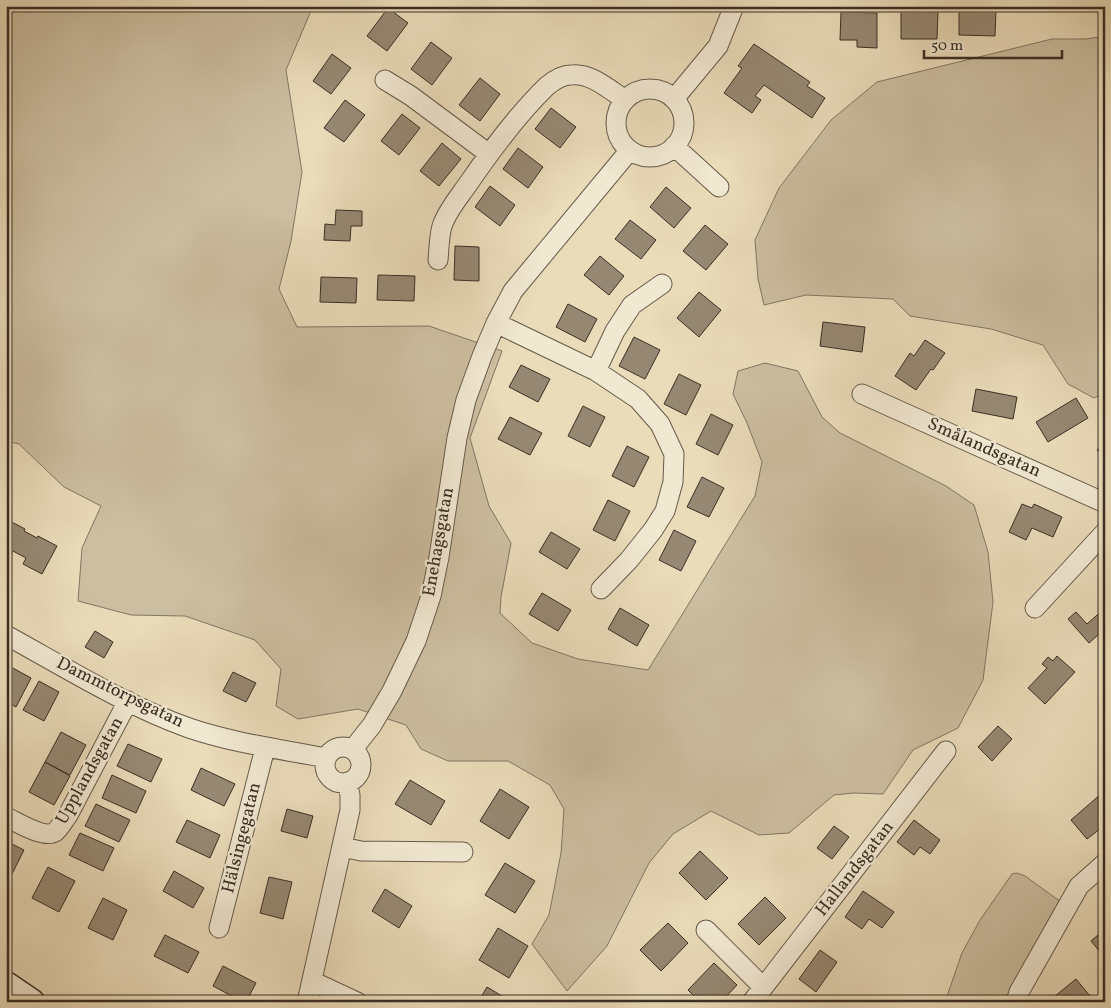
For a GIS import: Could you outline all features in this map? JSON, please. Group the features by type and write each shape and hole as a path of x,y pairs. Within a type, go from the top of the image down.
{"main road":[{"path":"6,985 31,1002"}],"street":[{"path":"674,99 718,46 734,6"},
{"path":"438,260 442,226 450,209 489,154 549,85 570,74 593,79 625,100"},
{"path":"385,80 411,96 489,154"},
{"path":"646,89 664,92 674,99 682,112 684,122 680,137 674,146 664,153 653,156 641,155 630,150 621,141 616,123 618,110 625,100 634,93 646,89"},
{"path":"674,146 719,187"},
{"name":"Enehagsgatan","path":"353,749 372,725 392,691 416,641 431,596 440,556 457,438 466,400 496,322 513,291 630,150"},
{"path":"596,371 616,331 632,306 662,284"},
{"path":"496,322 596,371 638,399 660,424 674,454 673,482 665,511 641,545 601,589"},
{"name":"Smålandsgatan","path":"862,394 1105,503"},
{"path":"1035,608 1105,532"},
{"name":"Dammtorpsgatan","path":"6,635 128,701 190,728 265,748 326,758"},
{"name":"Upplandsgatan","path":"6,817 30,829 47,834 56,831 68,815 128,701"},
{"path":"342,746 353,749 360,757 361,768 356,777 347,782 340,783 331,778 325,769 326,758 330,752 342,746"},
{"name":"Hälsingegatan","path":"219,928 265,748"},
{"name":"Hallandsgatan","path":"752,1002 946,750"},
{"path":"307,1002 350,810 350,795 347,782"},
{"path":"342,847 361,851 463,852"},
{"path":"1016,1002 1019,992 1079,886 1105,863"},
{"path":"706,930 763,987"},
{"path":"312,981 357,1002"}],"shaded area":[{"path":"6,6 313,6 286,70 302,172 291,241 279,289 297,327 429,326 502,351 470,438 489,506 511,543 500,613 532,643 578,659 648,670 755,496 762,462 747,423 733,394 738,371 765,363 798,371 822,417 840,433 946,486 974,505 988,552 993,602 983,680 958,728 913,750 883,794 854,793 834,795 789,833 759,835 711,811 673,834 649,863 607,946 567,991 532,944 549,915 561,853 564,809 550,785 508,761 448,761 421,749 406,725 358,709 298,719 276,706 281,669 255,640 185,616 131,615 78,601 82,548 101,506 64,487 19,444 6,441"},
{"path":"1105,36 1105,393 1094,398 1068,384 1043,345 991,329 910,316 893,299 806,295 764,305 758,279 755,240 779,188 831,120 877,82 1052,39 1086,39"},
{"path":"1017,873 1025,876 1061,902 1009,1002 945,1002 962,953 980,920 1012,874"}],"building":[{"path":"781,6 816,6 816,8 782,12"},
{"path":"388,8 408,23 387,51 367,36"},
{"path":"959,9 996,10 995,36 959,35"},
{"path":"901,11 938,12 937,39 901,39"},
{"path":"841,12 877,13 877,48 857,47 857,40 840,40"},
{"path":"431,42 452,58 432,85 411,69"},
{"path":"754,44 810,82 807,86 825,98 812,118 764,85 755,96 761,100 752,113 724,93 742,68 738,66"},
{"path":"332,54 351,68 331,94 313,81"},
{"path":"480,78 500,94 480,121 459,105"},
{"path":"345,100 365,115 344,142 324,128"},
{"path":"551,108 576,127 560,148 535,129"},
{"path":"402,114 420,128 399,155 381,141"},
{"path":"442,143 461,159 439,186 420,171"},
{"path":"518,148 543,167 528,188 503,169"},
{"path":"490,186 515,205 500,226 475,207"},
{"path":"666,187 691,208 674,228 650,207"},
{"path":"336,210 362,211 362,226 351,226 350,241 324,240 325,224 335,225"},
{"path":"630,220 656,240 641,259 615,239"},
{"path":"705,225 728,244 706,270 683,251"},
{"path":"455,246 479,247 479,281 454,280"},
{"path":"600,256 624,276 609,295 584,275"},
{"path":"378,275 415,276 414,301 377,300"},
{"path":"321,277 357,278 356,303 320,302"},
{"path":"699,292 721,310 699,337 677,318"},
{"path":"568,304 597,319 585,342 556,327"},
{"path":"823,322 865,327 862,352 820,346"},
{"path":"634,337 660,350 645,379 619,366"},
{"path":"925,340 945,353 916,390 895,376 910,353 914,356"},
{"path":"521,365 550,379 538,402 509,387"},
{"path":"679,374 701,385 686,415 664,404"},
{"path":"976,389 1017,397 1013,419 972,411"},
{"path":"1076,398 1088,418 1048,442 1036,422"},
{"path":"583,406 605,417 590,447 568,436"},
{"path":"711,414 733,425 718,455 696,444"},
{"path":"510,417 542,433 530,455 498,439"},
{"path":"1105,443 1105,458 1097,450"},
{"path":"627,446 649,457 634,487 612,476"},
{"path":"702,477 724,488 709,517 687,507"},
{"path":"608,500 630,511 615,541 593,530"},
{"path":"1022,504 1032,508 1034,504 1062,517 1053,537 1032,528 1026,540 1009,532"},
{"path":"6,519 37,538 38,536 57,546 42,574 23,564 26,558 13,551 9,560 6,558"},
{"path":"674,530 696,541 681,571 659,560"},
{"path":"551,532 580,549 567,569 539,552"},
{"path":"542,593 571,610 558,631 529,614"},
{"path":"620,608 649,625 637,646 608,629"},
{"path":"1105,608 1105,640 1099,634 1089,643 1068,619 1076,612 1087,624"},
{"path":"95,631 113,642 104,658 85,647"},
{"path":"1057,656 1075,672 1045,704 1028,688 1047,668 1042,664 1048,657 1053,661"},
{"path":"11,667 31,678 16,707 6,702 6,676"},
{"path":"233,672 256,683 246,702 223,691"},
{"path":"39,681 59,692 44,721 23,710"},
{"path":"998,726 1012,739 992,761 978,747"},
{"path":"61,732 86,745 70,775 45,762"},
{"path":"128,744 162,759 151,782 117,766"},
{"path":"45,762 70,776 54,805 29,792"},
{"path":"201,768 235,784 224,806 191,790"},
{"path":"112,775 146,791 136,813 102,798"},
{"path":"410,780 445,801 431,825 395,804"},
{"path":"500,789 529,807 509,839 480,821"},
{"path":"1101,794 1105,799 1105,825 1087,839 1071,820"},
{"path":"96,804 130,820 119,842 85,826"},
{"path":"287,809 313,816 307,838 281,831"},
{"path":"187,820 220,835 210,858 176,842"},
{"path":"914,820 940,840 930,854 920,847 914,855 897,842"},
{"path":"834,826 849,837 832,859 817,848"},
{"path":"80,833 114,848 103,871 69,855"},
{"path":"6,841 24,850 9,880 6,878"},
{"path":"700,851 728,878 706,900 679,873"},
{"path":"505,863 535,881 515,913 485,895"},
{"path":"48,867 75,881 59,912 32,898"},
{"path":"174,871 204,888 193,908 163,891"},
{"path":"269,877 292,882 283,919 260,913"},
{"path":"385,889 412,906 399,928 372,911"},
{"path":"863,891 894,912 882,928 869,919 862,929 845,917"},
{"path":"765,897 786,918 759,945 738,924"},
{"path":"103,898 127,910 113,940 88,928"},
{"path":"668,923 688,943 661,971 640,950"},
{"path":"498,928 528,946 509,978 479,960"},
{"path":"1105,929 1105,958 1091,941"},
{"path":"165,935 199,952 188,973 154,956"},
{"path":"820,950 837,962 816,992 799,979"},
{"path":"714,963 737,985 721,1002 700,1002 688,990"},
{"path":"223,966 256,983 246,1002 213,986"},
{"path":"1076,979 1095,1002 1049,1002 1049,1001"},
{"path":"487,987 512,1002 478,1002"}]}
